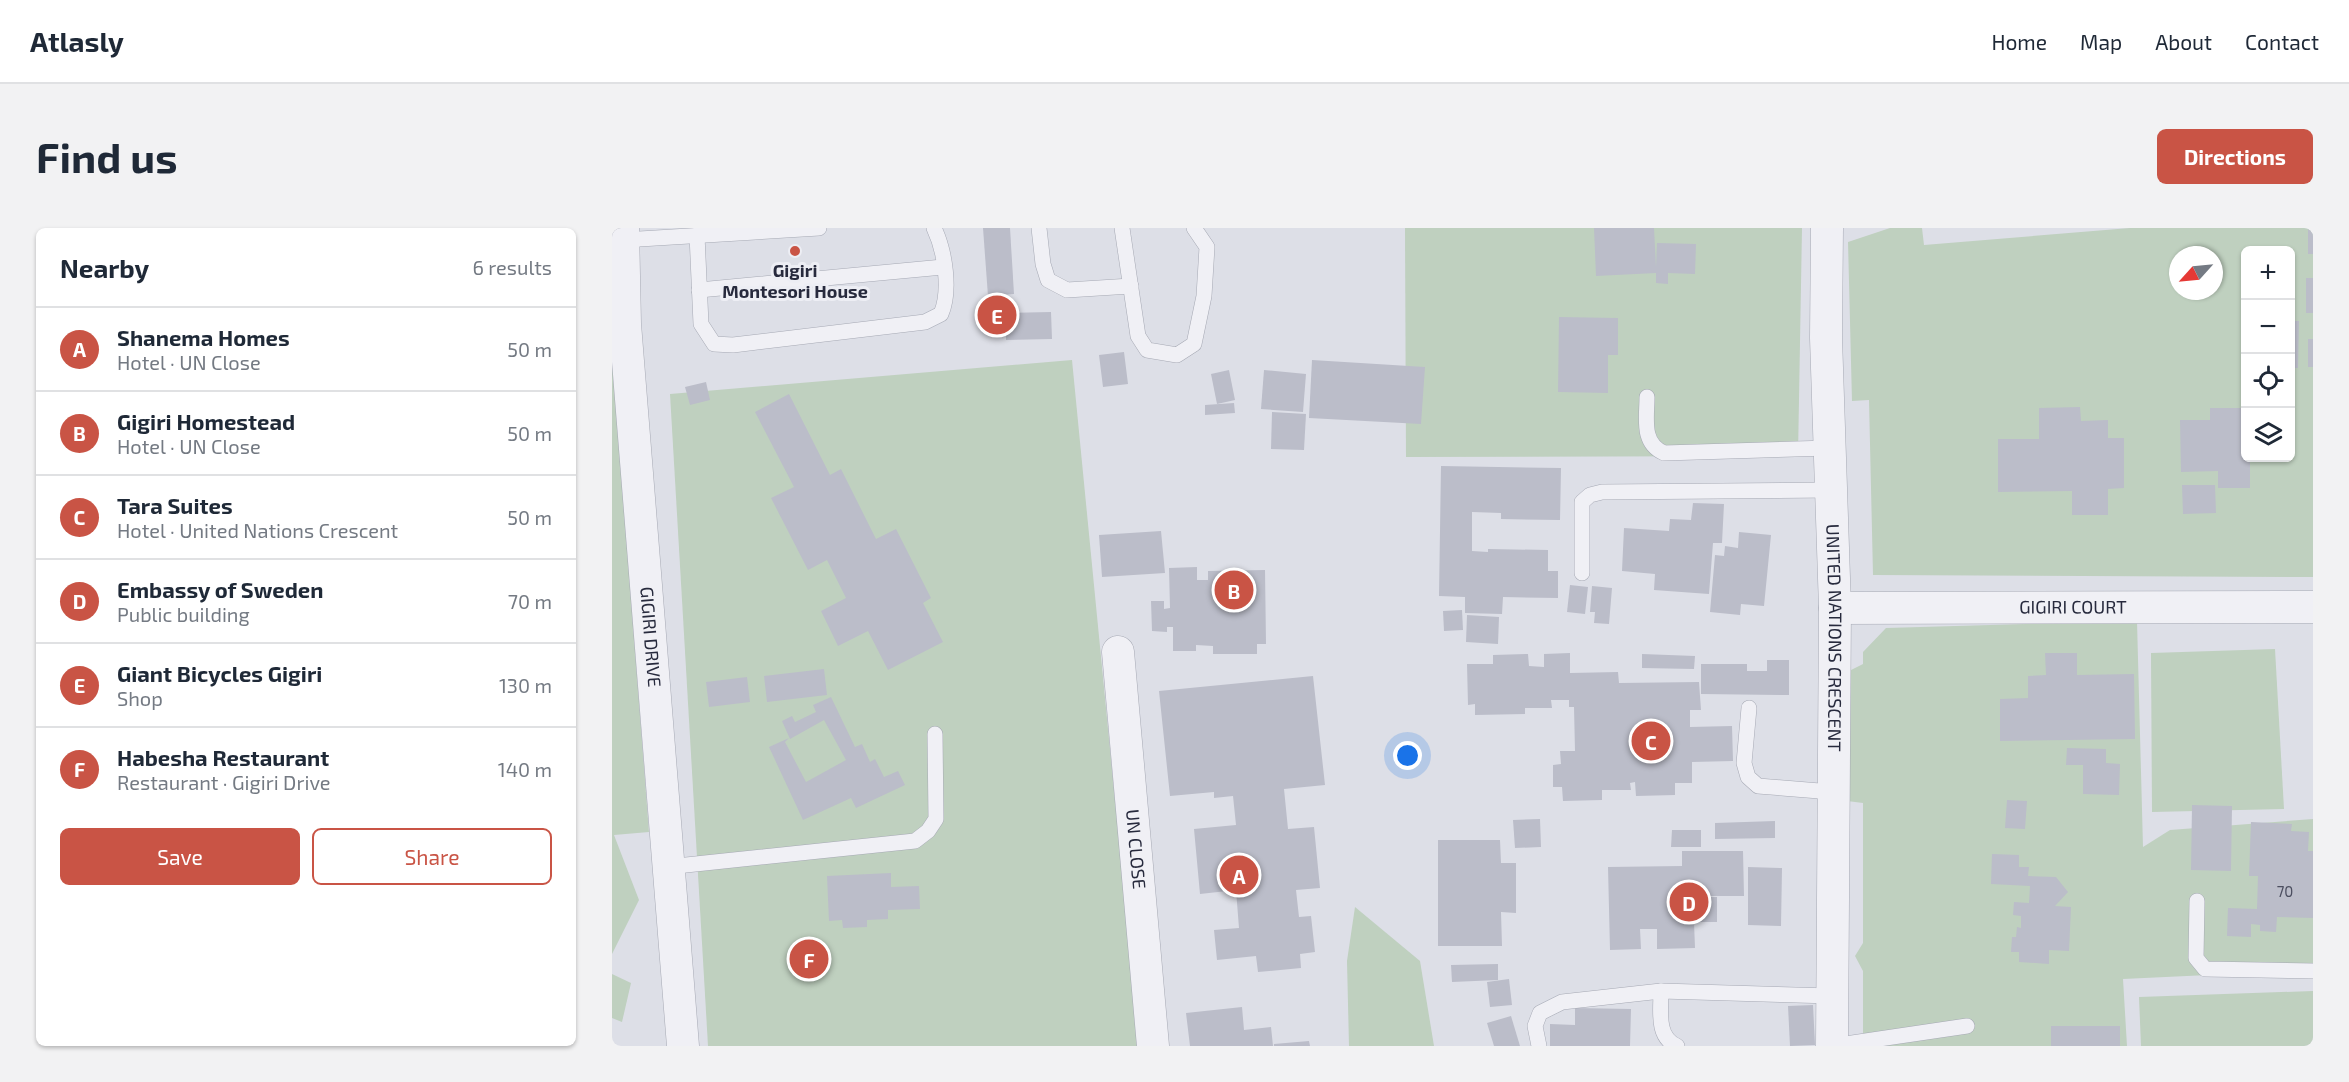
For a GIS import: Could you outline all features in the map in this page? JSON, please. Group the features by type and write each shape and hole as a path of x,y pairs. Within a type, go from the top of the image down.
{"street":[{"name":"UNITED NATIONS CRESCENT","path":"1827,228 1826,338 1829,490 1835,608 1832,1046"},
{"name":"GIGIRI DRIVE","path":"623,234 625,324 683,1046"},
{"name":"GIGIRI COURT","path":"1835,608 2313,607"},
{"name":"UN CLOSE","path":"1118,652 1153,1046"}],"lane":[{"path":"623,234 697,235 819,228"},
{"path":"697,235 701,324 714,344 733,345 925,322 941,314 947,301 940,241 934,228"},
{"path":"1039,228 1043,264 1048,280 1067,290 1131,286"},
{"path":"1122,228 1138,336 1147,350 1178,355 1194,344 1204,296 1207,247 1194,228"},
{"path":"699,290 943,267"},
{"path":"1647,397 1649,442 1664,453 1829,448"},
{"path":"1582,573 1580,514 1582,502 1590,495 1602,492 1829,490"},
{"path":"1749,708 1744,763 1748,777 1758,786 1832,792"},
{"path":"667,867 915,841 928,831 936,819 935,734"},
{"path":"2197,901 2196,958 2205,969 2313,971"},
{"path":"1539,1046 1536,1026 1540,1013 1562,1002 1661,992 1832,996"},
{"path":"1661,992 1661,1027 1665,1036 1677,1046"},
{"path":"1832,1046 1967,1026"}],"green space":[{"path":"1405,228 1802,228 1798,456 1406,457"},
{"path":"1890,228 1922,228 1924,245 2130,228 2313,228 2313,577 1873,575 1869,400 1852,401 1848,242"},
{"path":"612,350 649,832 614,835 639,900 612,954"},
{"path":"1072,360 1139,1046 708,1046 670,394"},
{"path":"2137,621 2143,847 2170,830 2313,819 2313,970 2123,979 2127,1046 1863,1046 1863,971 1855,956 1863,943 1863,803 1847,801 1851,670 1863,664 1863,652 1886,628"},
{"path":"2275,649 2284,809 2152,812 2151,653"},
{"path":"1355,907 1420,961 1434,1046 1349,1046 1347,961"},
{"path":"612,974 631,983 622,1022 612,1018"},
{"path":"2313,991 2313,1046 2141,1046 2139,997"}],"building":[{"path":"983,228 1010,228 1014,294 988,296"},
{"path":"1594,228 1654,228 1656,267 1657,243 1696,244 1695,274 1668,273 1668,284 1656,283 1656,273 1596,276"},
{"path":"2308,228 2313,228 2313,254 2308,254"},
{"path":"2306,278 2313,278 2313,313 2306,313"},
{"path":"1051,312 1052,339 1006,340 1006,313"},
{"path":"1559,317 1618,318 1618,355 1608,355 1608,393 1558,392"},
{"path":"2295,321 2299,321 2298,368 2295,368"},
{"path":"2308,339 2313,339 2313,367 2308,367"},
{"path":"1124,352 1128,384 1103,387 1099,355"},
{"path":"1312,360 1425,367 1421,424 1309,418"},
{"path":"1229,370 1235,400 1217,404 1211,374"},
{"path":"1264,370 1306,374 1303,412 1261,409"},
{"path":"706,382 710,400 690,405 685,387"},
{"path":"789,394 830,475 841,469 876,539 896,529 931,598 923,603 943,642 888,670 868,631 838,646 821,611 846,598 827,560 808,570 771,498 794,487 755,412"},
{"path":"1234,403 1235,413 1205,415 1205,405"},
{"path":"2080,407 2081,421 2108,420 2108,438 2124,438 2124,488 2108,489 2108,515 2072,515 2072,491 1998,492 1998,439 2039,439 2039,408"},
{"path":"2210,408 2241,408 2241,462 2250,462 2250,488 2218,488 2218,471 2181,472 2180,420 2210,420"},
{"path":"1272,412 1306,414 1304,450 1271,449"},
{"path":"1441,466 1561,468 1560,520 1501,519 1501,513 1472,512 1472,551 1548,550 1548,571 1558,571 1558,598 1503,597 1502,614 1465,613 1465,597 1439,596"},
{"path":"2182,485 2215,485 2216,513 2183,514"},
{"path":"1693,503 1724,504 1722,543 1713,543 1709,594 1654,590 1655,574 1622,571 1624,528 1669,531 1670,519 1691,520"},
{"path":"1161,531 1165,573 1102,577 1099,535"},
{"path":"1739,532 1771,535 1764,606 1741,604 1740,615 1710,612 1715,555 1724,556 1725,546 1738,548"},
{"path":"1197,567 1197,580 1208,580 1208,571 1265,570 1266,644 1257,644 1257,654 1213,654 1213,646 1196,645 1196,651 1173,651 1173,627 1167,627 1167,632 1152,631 1151,601 1164,601 1164,609 1170,608 1169,568"},
{"path":"1570,585 1588,587 1585,614 1567,612"},
{"path":"1592,586 1612,588 1609,624 1594,623 1595,612 1590,612"},
{"path":"1462,610 1463,630 1444,631 1443,611"},
{"path":"1467,615 1499,617 1498,644 1466,642"},
{"path":"1570,653 1570,673 1618,672 1619,683 1699,682 1701,710 1690,710 1690,727 1732,726 1733,761 1692,762 1692,783 1675,783 1675,795 1636,796 1635,782 1630,783 1631,790 1602,790 1602,800 1563,801 1562,787 1553,787 1553,765 1561,764 1560,751 1575,751 1574,707 1569,707 1569,700 1551,700 1552,708 1525,708 1525,714 1475,715 1475,704 1468,705 1467,664 1493,664 1493,655 1528,654 1529,666 1544,667 1544,654"},
{"path":"2045,653 2077,653 2077,675 2134,674 2135,739 2000,741 2000,699 2028,698 2028,676 2046,675"},
{"path":"1642,654 1695,656 1694,669 1642,668"},
{"path":"1767,660 1789,660 1789,695 1701,694 1701,664 1747,664 1747,671 1767,671"},
{"path":"824,669 827,695 767,702 764,676"},
{"path":"1313,676 1325,785 1284,789 1288,829 1314,827 1320,888 1296,890 1299,917 1311,916 1315,952 1300,954 1301,968 1258,972 1256,956 1217,960 1214,930 1239,928 1236,890 1200,894 1194,829 1236,825 1233,796 1214,798 1214,792 1170,796 1159,691"},
{"path":"747,677 750,702 709,707 706,682"},
{"path":"831,697 855,747 862,744 870,762 875,759 884,777 898,771 905,785 856,808 851,798 803,820 769,747 789,738 785,742 806,782 846,760 824,720 790,739 782,721 792,716 795,722 816,712 813,705"},
{"path":"2067,748 2106,749 2106,763 2120,764 2119,795 2083,794 2083,765 2066,765"},
{"path":"2007,800 2027,801 2025,829 2005,828"},
{"path":"2192,805 2232,806 2231,871 2191,870"},
{"path":"1540,819 1541,847 1515,848 1513,820"},
{"path":"1775,821 1775,838 1715,839 1715,823"},
{"path":"2251,822 2292,824 2291,831 2309,832 2308,851 2313,851 2313,918 2277,917 2276,932 2260,931 2260,925 2251,924 2251,937 2227,936 2228,908 2257,909 2258,876 2249,876"},
{"path":"1672,830 1701,830 1701,847 1671,847"},
{"path":"1438,840 1500,840 1501,863 1516,863 1516,913 1501,912 1502,946 1438,946"},
{"path":"1682,851 1743,851 1744,896 1682,896 1683,913 1695,913 1695,897 1717,897 1717,922 1694,922 1695,948 1657,949 1657,929 1640,929 1641,949 1610,950 1608,867 1682,866"},
{"path":"1992,854 2019,855 2019,867 2029,867 2028,876 2056,877 2068,892 2055,906 2071,907 2069,951 2049,950 2049,964 2019,962 2019,952 2011,952 2012,937 2016,937 2017,927 2021,928 2021,916 2013,915 2014,902 2029,903 2030,886 1991,884"},
{"path":"1748,867 1782,868 1781,926 1748,925"},
{"path":"891,873 891,887 919,886 920,909 888,910 888,919 867,920 867,927 843,928 842,920 829,921 827,876"},
{"path":"1498,964 1498,980 1452,982 1451,965"},
{"path":"1509,979 1512,1005 1490,1007 1487,982"},
{"path":"1813,1005 1815,1045 1790,1046 1788,1006"},
{"path":"1242,1007 1244,1030 1271,1027 1273,1046 1190,1046 1186,1013"},
{"path":"1575,1008 1631,1009 1630,1046 1550,1046 1550,1024 1575,1025"},
{"path":"1511,1016 1520,1046 1494,1046 1487,1023"},
{"path":"2051,1026 2120,1026 2120,1046 2051,1046"},
{"path":"1309,1041 1310,1046 1274,1046 1274,1044"}],"place":[{"name":"Gigiri Montesori House","path":"795,251"},
{"name":"Giant Bicycles Gigiri","path":"997,315"},
{"name":"Gigiri Homestead","path":"1234,590"},
{"name":"Tara Suites","path":"1651,741"},
{"name":"Shanema Homes","path":"1239,875"},
{"name":"Embassy of Sweden","path":"1689,902"},
{"name":"Habesha Restaurant","path":"809,959"}]}
